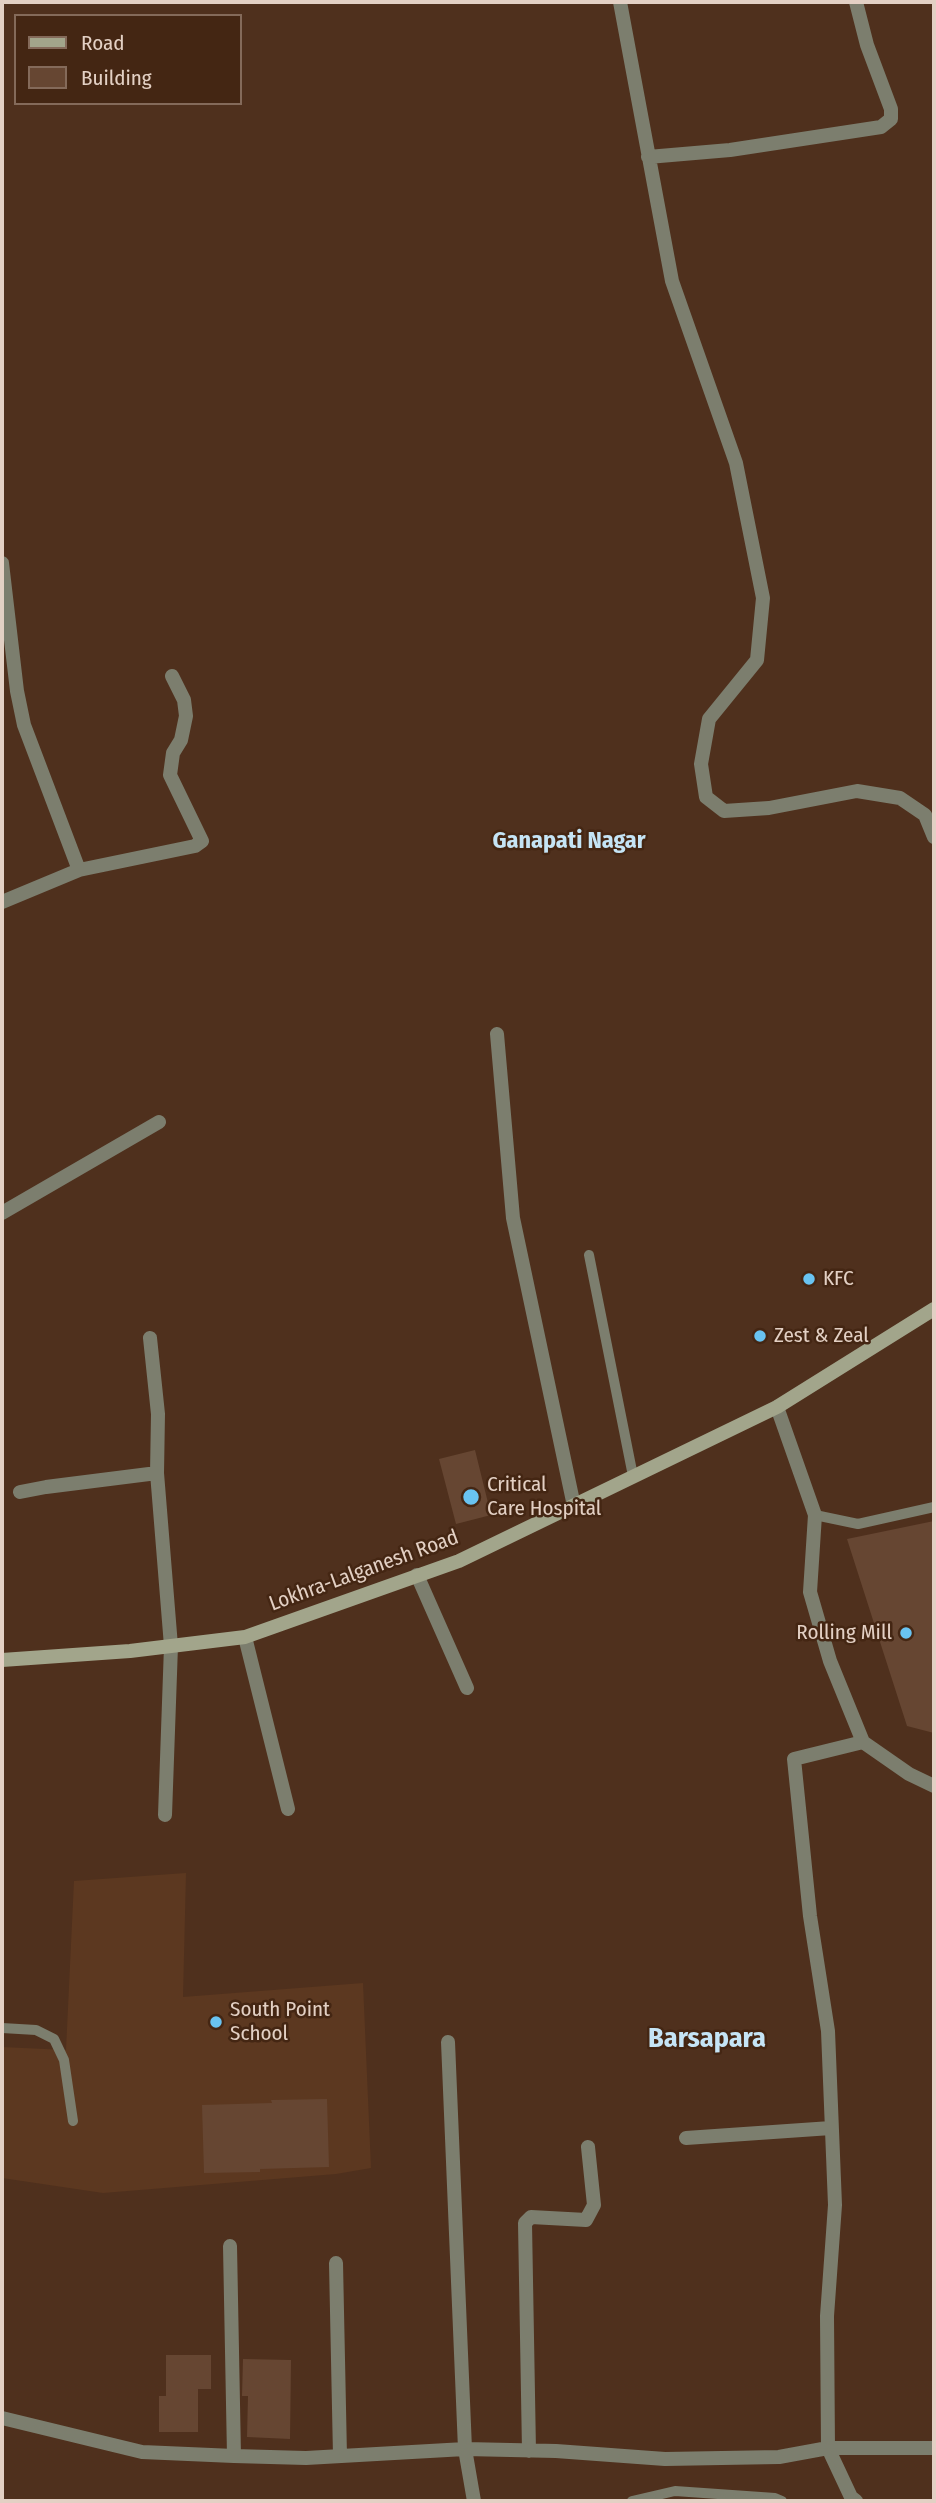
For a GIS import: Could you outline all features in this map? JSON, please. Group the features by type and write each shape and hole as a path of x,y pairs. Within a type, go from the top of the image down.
{"main road":[{"name":"Lokhra-Lalganesh Road","path":"2,1660 245,1637 459,1561 777,1407 934,1309"}],"street":[{"path":"620,2 672,281 736,463 763,597 757,660 709,719 701,764 706,797 724,811 769,808 858,791 900,798 925,815 934,837"},
{"path":"648,158 730,150 881,127 891,119 891,109 867,45 856,2"},
{"path":"2,563 23,725 79,870"},
{"path":"2,902 79,870 184,848 202,841 170,775 173,753 181,740 186,716 184,700 172,676"},
{"path":"497,1034 513,1218 573,1506"},
{"path":"2,1213 159,1122"},
{"path":"150,1338 158,1414 157,1473 171,1646 165,1815"},
{"path":"777,1407 815,1515 810,1592 830,1661 863,1742 909,1774 934,1786"},
{"path":"20,1492 157,1473"},
{"path":"418,1576 467,1688"},
{"path":"245,1637 288,1809"},
{"path":"856,2501 851,2497 828,2448 827,2316 835,2205 828,2031 810,1916 794,1759 863,1742"},
{"path":"448,2042 465,2449 474,2501"},
{"path":"686,2137 831,2128"},
{"path":"529,2451 525,2223 531,2217 586,2220 594,2205 588,2147"},
{"path":"230,2246 234,2456"},
{"path":"336,2263 340,2456"},
{"path":"2,2418 142,2452 234,2456 306,2458 465,2449 665,2459 779,2457 828,2448 934,2448"}],"lane":[{"path":"589,1255 633,1476"},
{"path":"815,1515 858,1524 934,1507"},
{"path":"2,2028 36,2030 54,2039 64,2060 73,2121"},
{"path":"632,2501 675,2491 775,2498 782,2501"}],"shaded area":[{"name":"South Point School","path":"186,1873 183,1997 363,1983 371,2168 336,2174 103,2193 2,2178 2,2047 66,2050 74,1881"}],"building":[{"path":"475,1450 491,1515 456,1524 439,1459"},
{"name":"Rolling Mill","path":"934,1521 934,1733 907,1726 847,1539"},
{"path":"327,2099 329,2167 204,2173 202,2105"},
{"path":"166,2355 211,2355 211,2389 198,2389 198,2432 159,2432 159,2396 166,2396"},
{"path":"243,2359 291,2360 290,2439 247,2437 248,2396 242,2396"}],"place":[{"name":"KFC","path":"809,1279"},
{"name":"Zest & Zeal","path":"760,1336"},
{"name":"Critical Care Hospital","path":"471,1497"},
{"name":"Rolling Mill","path":"906,1633"},
{"name":"South Point School","path":"216,2022"}],"district":[{"name":"Ganapati Nagar","path":"569,841"},
{"name":"Barsapara","path":"707,2039"}]}
